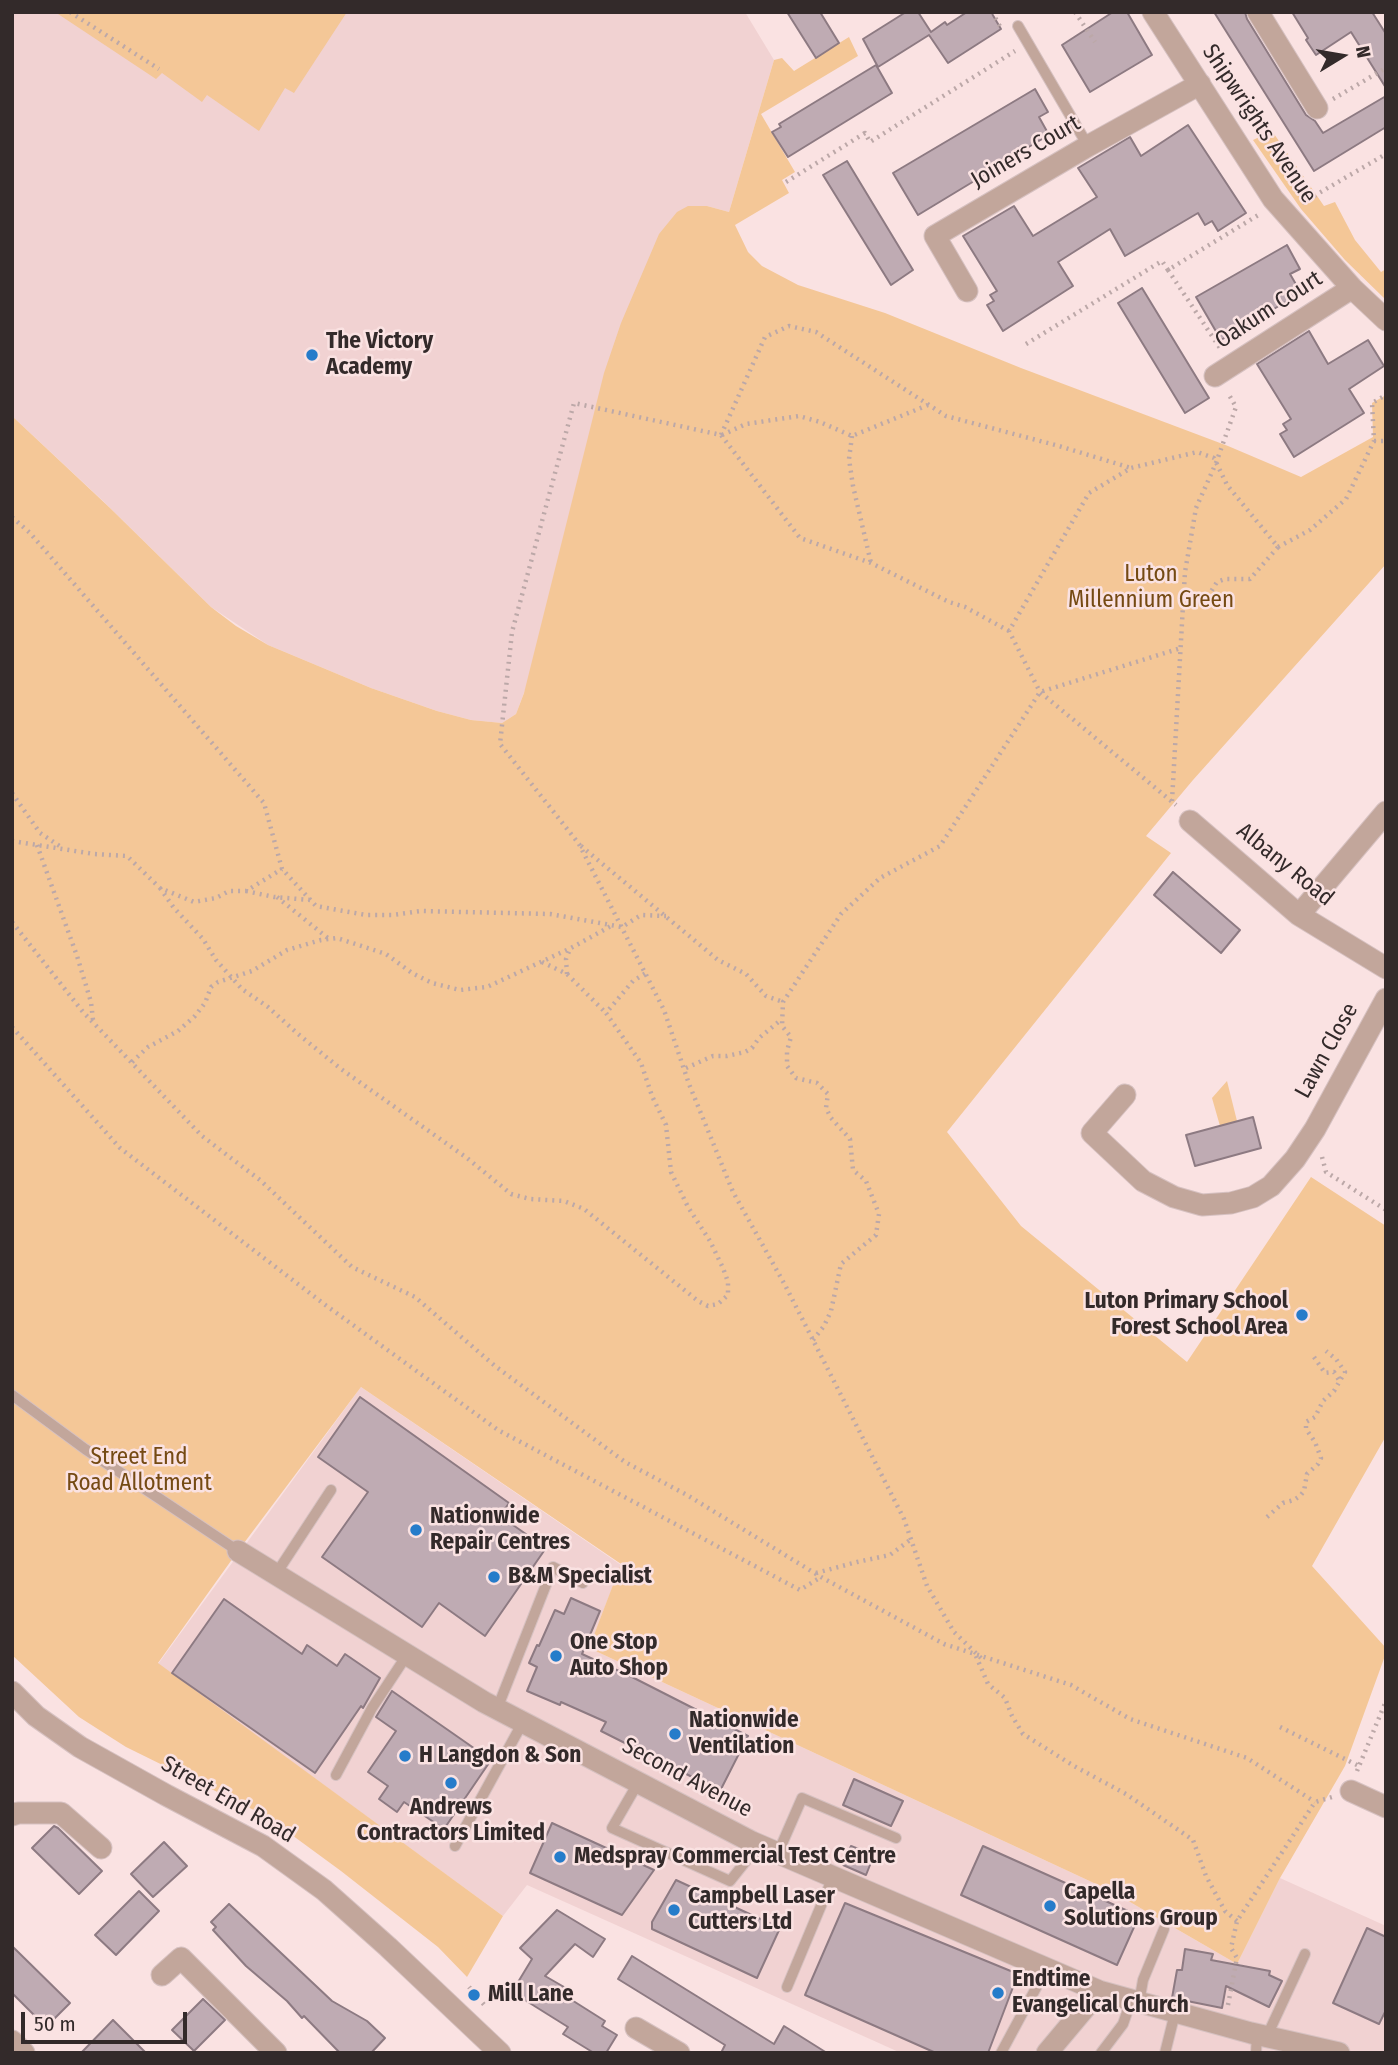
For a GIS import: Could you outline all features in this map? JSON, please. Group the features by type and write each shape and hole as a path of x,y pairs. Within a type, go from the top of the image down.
{"street":[{"name":"Shipwrights Avenue","path":"1153,12 1273,199 1275,212 1386,320"},
{"path":"1258,12 1317,108"},
{"name":"Joiners Court","path":"967,291 935,236 1087,146 1200,84"},
{"name":"Oakum Court","path":"1221,372 1352,288"},
{"path":"1299,915 1386,812"},
{"name":"Albany Road","path":"1190,821 1299,915 1386,968"},
{"name":"Lawn Close","path":"1125,1095 1092,1133 1143,1181 1174,1197 1202,1205 1246,1200 1271,1186 1295,1159 1315,1129 1386,999"},
{"name":"Second Avenue","path":"238,1551 497,1709 752,1842 1099,1991 1224,2025 1260,2041 1339,2053"},
{"name":"Street End Road","path":"12,1692 36,1716 80,1747 263,1846 324,1890 500,2053"},
{"path":"1350,1791 1386,1807"},
{"path":"12,1815 61,1813 101,1848"},
{"path":"162,1975 181,1958 276,2053"},
{"path":"1047,2053 1099,1991"},
{"path":"636,2028 679,2053"},
{"path":"12,2041 24,2053"}],"lane":[{"path":"1018,26 1087,146"},
{"path":"12,1395 85,1449 238,1551"},
{"path":"276,1574 331,1490"},
{"path":"497,1709 552,1567 583,1583"},
{"path":"336,1774 372,1707 407,1655"},
{"path":"455,1846 523,1722"},
{"path":"638,1783 612,1828 730,1881 746,1861 752,1842"},
{"path":"778,1853 802,1798 896,1838"},
{"path":"787,1987 832,1877"},
{"path":"1101,2053 1123,2024 1135,2002 1164,1929"},
{"path":"1260,2041 1305,1954"},
{"path":"1001,2053 1045,1968"},
{"path":"1165,2053 1175,2013"}],"path":[{"path":"70,12 159,69"},
{"path":"1075,12 1095,42"},
{"path":"786,182 865,133 870,142 1015,51"},
{"path":"1317,108 1386,68"},
{"path":"1168,270 1386,154"},
{"path":"721,435 800,538 872,564 949,602 965,607 1009,631 1040,692 1172,801 1185,572 1196,508 1236,407 1221,372 1162,261 1026,344"},
{"path":"721,435 765,337 789,326 816,332 946,416 1131,468"},
{"path":"1183,605 1205,601 1217,582 1225,579 1250,579 1278,547 1310,530 1346,499 1374,440 1372,403 1386,395"},
{"path":"928,404 852,436 821,422 799,416 746,424 721,435 574,403 512,632 500,744 579,844 646,973 664,1010 689,1084 733,1192 785,1285 904,1519 927,1586 954,1632 978,1657 988,1684 1005,1698 1012,1717 1023,1734 1126,1794 1193,1840 1206,1876 1225,1912 1237,1921"},
{"path":"852,436 849,459 853,486 872,564"},
{"path":"1374,440 1386,441"},
{"path":"1009,631 1089,493 1131,468 1197,452 1214,458 1227,485 1278,547"},
{"path":"12,517 30,533 264,803 282,869 316,906 366,915 421,911 550,914 622,927 641,915 666,916"},
{"path":"813,1340 831,1311 841,1264 877,1235 879,1214 866,1181 853,1170 850,1139 831,1118 826,1108 828,1094 817,1083 796,1078 787,1066 791,1037 782,1026 783,1002 841,914 880,878 940,846 1040,692 1181,648"},
{"path":"12,793 40,833 65,849"},
{"path":"12,841 127,856 160,888 242,989 268,1007 341,1069 467,1157 511,1194 530,1199 564,1201 584,1209 698,1301 708,1306 718,1304 728,1295 728,1282 710,1241 688,1207 671,1172 666,1125 652,1096 641,1063 606,1013 567,974 542,962"},
{"path":"579,844 718,960 746,974 766,996 783,1002"},
{"path":"37,845 92,1002 93,1022"},
{"path":"246,891 282,869"},
{"path":"160,888 194,902 216,898 229,891 311,900"},
{"path":"277,897 330,939"},
{"path":"12,922 93,1022 202,1136 260,1180 352,1267 415,1297 495,1366 625,1462 687,1495 815,1574 944,1644 1071,1685 1130,1719 1247,1758 1315,1802"},
{"path":"132,1062 148,1047 178,1031 195,1016 205,1003 211,987 218,982 252,971 287,950 321,940 337,938 386,954 412,973 432,983 460,990 487,987 571,948 612,925"},
{"path":"567,974 566,959 571,948"},
{"path":"606,1013 634,981 646,973"},
{"path":"685,1068 713,1056 745,1052 782,1019"},
{"path":"12,1027 120,1148 324,1304 498,1430 800,1590 821,1577"},
{"name":"Lawn Close","path":"1315,1129 1326,1172 1386,1210"},
{"path":"1268,1517 1283,1503 1294,1500 1304,1491 1307,1474 1321,1458 1306,1429 1306,1422 1315,1417 1345,1371 1326,1351"},
{"path":"1314,1357 1325,1373 1335,1372 1339,1380"},
{"path":"815,1574 890,1555 910,1540"},
{"path":"1224,2025 1237,1958 1231,1948 1237,1921 1315,1802 1350,1791 1386,1701"},
{"path":"1280,1727 1359,1766"}],"shaded area":[{"name":"The Victory Academy","path":"12,12 745,12 774,60 729,212 707,206 516,714 502,723 471,720 437,711 371,688 268,645 211,607 12,416"},
{"path":"361,1387 621,1565 589,1648 1111,1891 1237,1964 1280,1878 1386,1926 1386,2053 901,2053 527,1885 503,1916 158,1664"}],"green space":[{"path":"55,12 347,12 294,93 285,88 259,131 207,95 202,102 162,73 156,79"},
{"path":"849,37 858,56 761,114 795,172 782,180 789,193 735,225 748,252 762,266 798,285 885,313 1301,477 1373,437 1372,403 1386,395 1386,564 1146,836 1171,853 947,1132 1021,1226 1187,1362 1311,1177 1386,1226 1386,1436 1312,1566 1386,1648 1386,1653 1345,1766 1280,1878 1237,1964 1111,1891 589,1648 621,1564 361,1387 158,1663 503,1916 467,1977 438,1947 266,1816 126,1747 79,1717 12,1655 12,416 211,607 236,626 268,645 371,688 437,711 471,720 502,723 516,714 524,693 604,373 621,323 659,234 677,212 688,206 707,206 729,212 774,60 782,58 794,71"},
{"path":"1272,131 1324,206 1335,202 1355,240 1381,272 1386,269 1386,300 1345,260 1301,209 1253,140"},
{"path":"1227,1081 1237,1121 1220,1126 1212,1098"}],"building":[{"path":"787,12 820,12 839,43 816,58"},
{"path":"906,12 918,12 931,32 967,12 991,12 1001,29 948,63 929,35 878,67 863,39"},
{"path":"1113,12 1127,12 1152,55 1090,92 1062,45"},
{"path":"1214,12 1245,12 1306,115 1315,121 1323,133 1386,96 1386,127 1314,171"},
{"path":"1292,12 1372,12 1386,34 1386,88 1351,32 1316,55"},
{"path":"876,65 892,93 788,157 772,132 781,127 779,124"},
{"path":"1035,89 1048,112 1039,117 1049,135 918,215 893,173"},
{"path":"1188,125 1246,213 1218,231 1212,221 1205,225 1198,213 1125,256 1110,229 1058,262 1073,286 1003,331 987,305 994,301 990,295 997,291 963,236 1014,206 1033,236 1097,197 1078,168 1130,137 1141,156"},
{"path":"847,161 913,270 891,285 823,175"},
{"path":"1287,245 1300,269 1290,274 1301,293 1221,340 1196,297"},
{"path":"1142,288 1209,398 1185,413 1118,303"},
{"path":"1309,331 1328,364 1368,340 1384,366 1349,389 1364,413 1294,457 1280,434 1287,430 1283,424 1291,419 1257,364"},
{"path":"1173,872 1240,930 1221,953 1154,895"},
{"path":"1253,1117 1261,1148 1195,1166 1186,1135"},
{"name":"Nationwide Repair Centres","path":"360,1397 509,1503 500,1516 546,1548 485,1636 439,1603 422,1627 322,1557 368,1492 318,1457"},
{"path":"571,1598 600,1611 582,1654 748,1736 720,1791 601,1731 606,1722 561,1702 560,1705 527,1691 537,1667 529,1663 537,1645 539,1646 555,1610 564,1614"},
{"path":"224,1599 302,1654 307,1645 337,1666 345,1654 380,1678 363,1708 361,1706 315,1773 172,1673"},
{"path":"392,1691 491,1760 444,1829 404,1802 397,1812 379,1799 388,1786 368,1772 396,1731 376,1717"},
{"path":"854,1779 903,1801 891,1826 843,1805"},
{"path":"552,1823 654,1870 622,1915 530,1873"},
{"path":"54,1826 102,1871 79,1894 32,1848"},
{"path":"164,1842 187,1866 153,1897 131,1874"},
{"path":"851,1846 874,1855 866,1875 843,1865"},
{"name":"Capella Solutions Group","path":"983,1846 1139,1916 1117,1965 961,1895"},
{"path":"676,1880 780,1928 757,1978 652,1929 652,1922"},
{"path":"139,1891 159,1911 116,1955 95,1935"},
{"path":"845,1903 1018,1974 988,2053 936,2053 805,1995"},
{"path":"229,1904 332,2001 367,2021 385,2038 371,2053 340,2053 304,2016 302,2018 287,2001 246,1966 213,1930 216,1927 211,1922"},
{"path":"557,1910 605,1939 593,1957 575,1944 545,1976 571,1991 567,1997 605,2021 602,2026 617,2035 606,2053 594,2053 563,2034 568,2027 512,1992 532,1959 520,1948"},
{"path":"1367,1928 1386,1937 1386,2010 1379,2024 1333,2003"},
{"path":"12,1946 70,2003 46,2027 12,1993"},
{"path":"1185,1949 1213,1954 1211,1960 1270,1971 1269,1975 1282,1981 1269,2007 1226,1986 1222,2008 1172,1998 1177,1970 1182,1970"},
{"path":"632,1956 774,2044 784,2026 827,2053 721,2053 725,2045 618,1979"},
{"path":"203,1999 225,2020 194,2051 172,2030"},
{"path":"113,2020 146,2053 81,2053"}],"place":[{"name":"The Victory Academy","path":"312,355"},
{"name":"Luton Primary School Forest School Area","path":"1302,1315"},
{"name":"Nationwide Repair Centres","path":"416,1530"},
{"name":"B&M Specialist","path":"494,1577"},
{"name":"One Stop Auto Shop","path":"556,1656"},
{"name":"Nationwide Ventilation","path":"675,1734"},
{"name":"H Langdon & Son","path":"405,1756"},
{"name":"Andrews Contractors Limited","path":"451,1783"},
{"name":"Medspray Commercial Test Centre","path":"560,1857"},
{"name":"Capella Solutions Group","path":"1050,1906"},
{"name":"Campbell Laser Cutters Ltd","path":"674,1910"},
{"name":"Endtime Evangelical Church","path":"998,1993"},
{"name":"Mill Lane","path":"474,1995"}],"park label":[{"name":"Luton Millennium Green","path":"1151,588"},
{"name":"Street End Road Allotment","path":"139,1471"}]}
